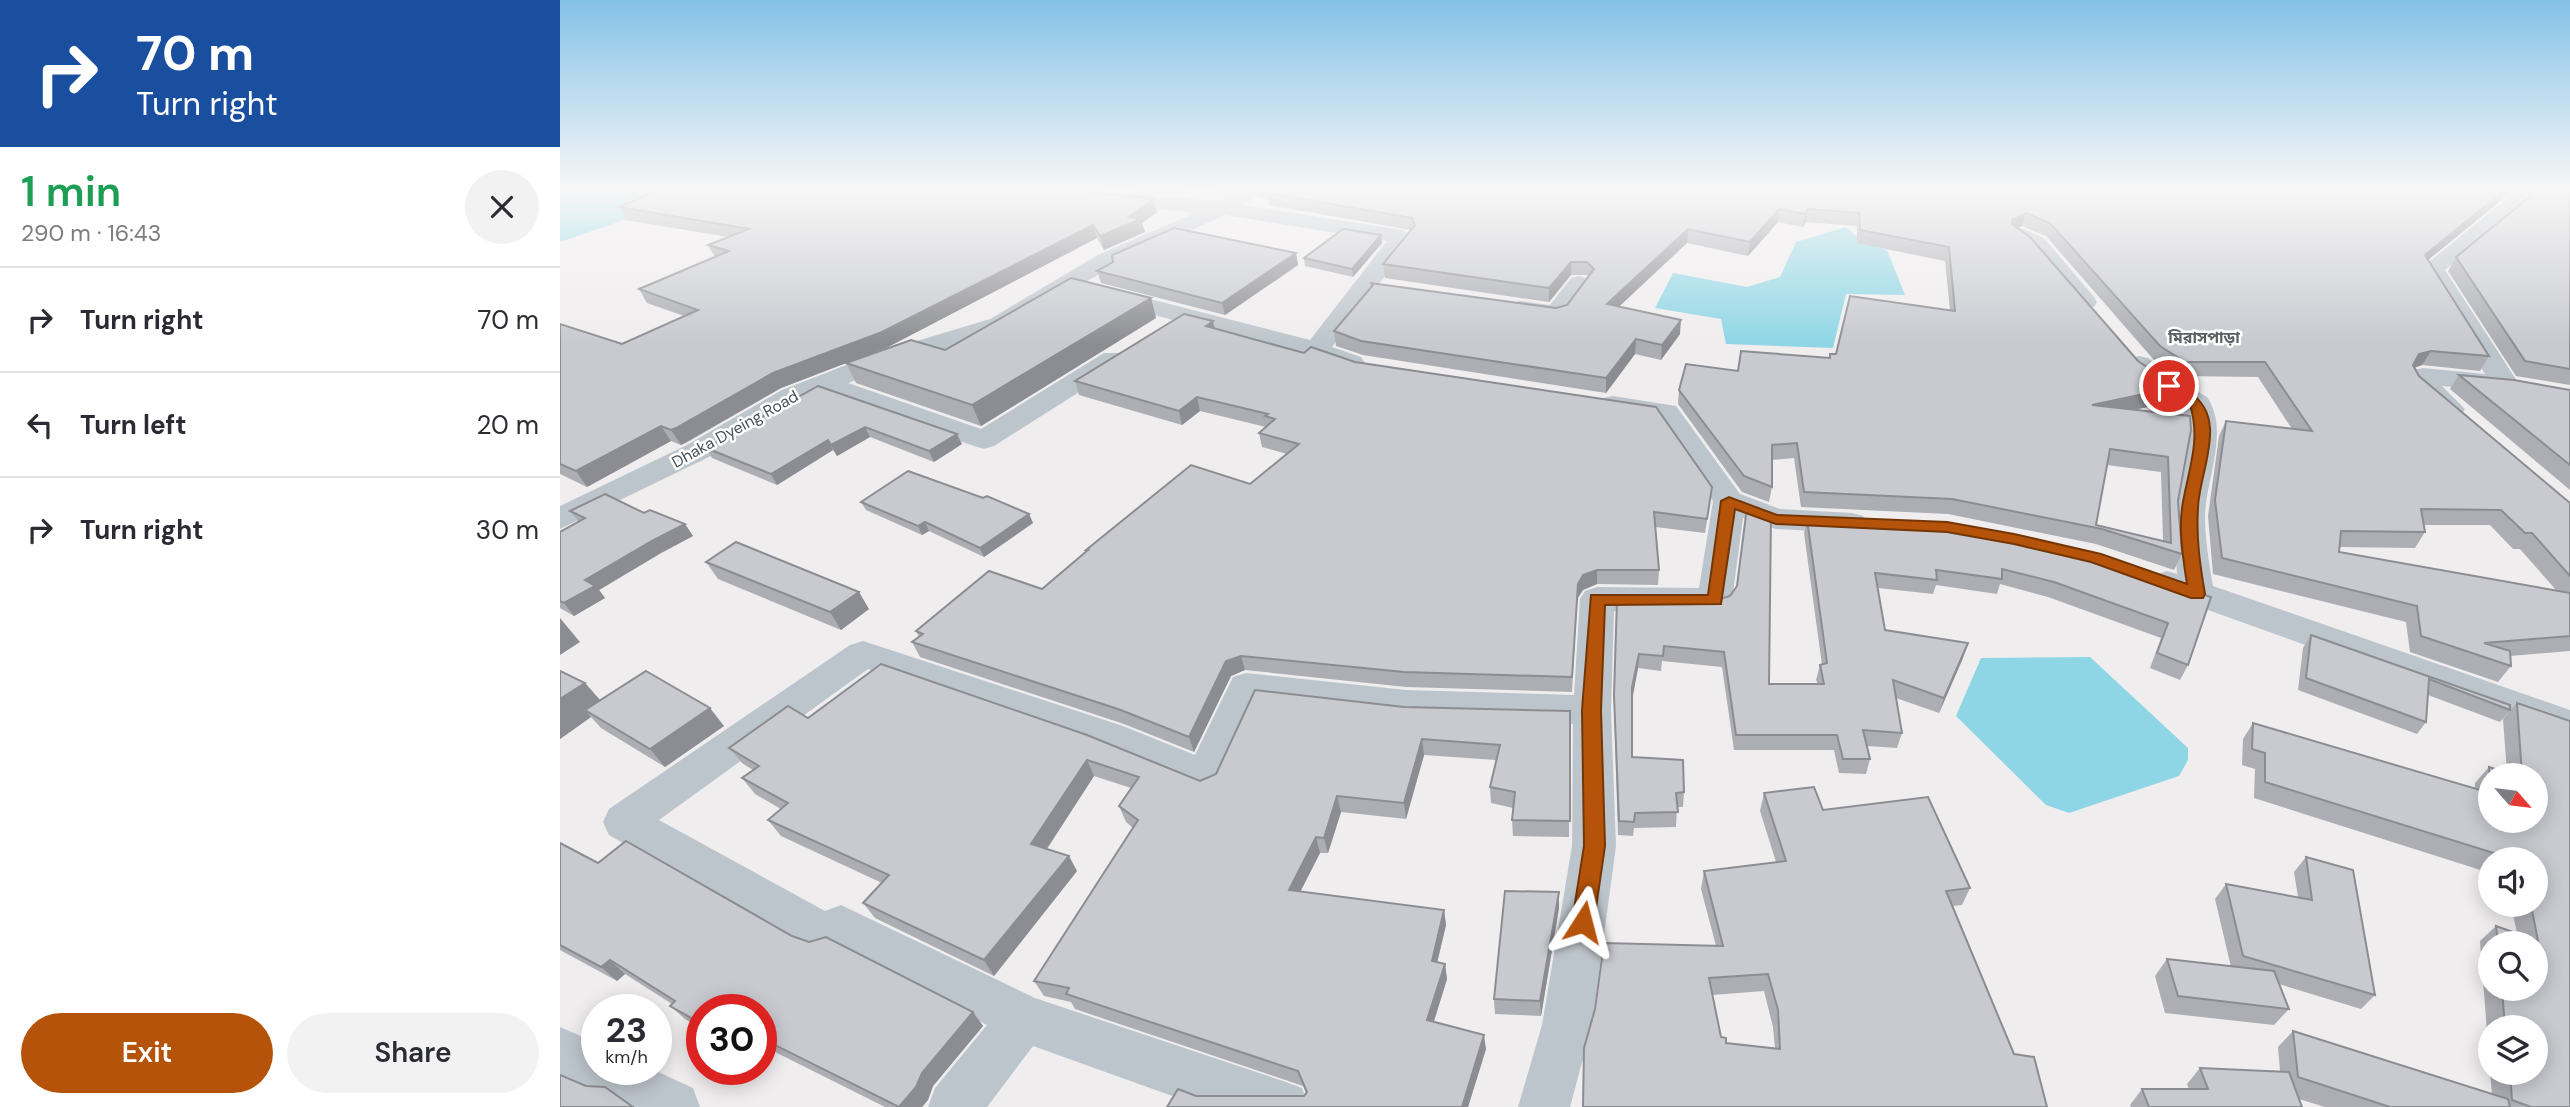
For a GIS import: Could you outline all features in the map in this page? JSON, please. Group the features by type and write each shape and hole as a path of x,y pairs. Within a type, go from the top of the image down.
{"street":[{"name":"Dhaka Dyeing Road","path":"568,506 698,451 792,396 886,359 999,324 1106,260 1150,241"},
{"path":"1316,350 1339,323 1362,285 1400,241"},
{"path":"2032,241 2110,332 2154,378 2197,403 2202,420 2201,461 2190,504 2189,534 2197,594"},
{"path":"2467,241 2432,269 2518,386 2423,376 2421,383 2470,426"},
{"path":"1492,304 1556,313 1579,283"},
{"path":"1065,284 1316,350 1357,365 1384,369"},
{"path":"1362,285 1388,288"},
{"path":"823,384 984,440 1184,315"},
{"path":"1586,400 1666,412 1729,501 1776,519 1881,524"},
{"path":"1544,1107 1567,1025 1594,846 1592,710 1597,599 1715,600 1729,501"},
{"path":"2133,571 2570,725"},
{"path":"1283,1107 1152,1065 1024,1018 841,926 822,933 624,822 863,654 1109,737 1205,777 1246,687 1406,705 1592,710"},
{"path":"954,1107 1024,1018"},
{"path":"560,1052 674,1107"}],"water":[{"path":"1861,241 1887,250 1905,295 1846,294 1833,348 1726,344 1721,319 1655,308 1673,273 1747,287 1780,277 1796,242"},
{"path":"2090,657 2188,748 2188,760 2179,776 2069,813 2046,805 1956,716 1981,658"}],"building":[{"path":"719,241 1062,241 882,332 773,373 676,428 671,430 661,426 576,471 560,464 560,324 622,344 698,310 639,289 729,251 708,245"},
{"path":"1145,241 1236,241 1296,253 1222,303 1097,271 1113,262 1112,255"},
{"path":"1327,241 1376,241 1352,269 1304,258"},
{"path":"1402,241 1675,241 1607,304 1681,320 1662,345 1636,339 1606,378 1361,341 1334,331 1373,285 1370,283 1556,308 1567,305 1594,269 1587,262 1571,262 1549,288 1383,264"},
{"path":"1916,241 2033,241 2138,361 2177,387 2092,405 2190,416 2191,430 2178,501 2182,554 2102,529 1952,499 1804,492 1797,443 1772,445 1772,487 1744,476 1679,390 1686,364 1738,371 1741,351 1830,358 1830,354 1836,354 1850,296 1955,311 1949,247","holes":["2110,449 2168,457 2171,543 2096,525"]},
{"path":"2066,241 2443,241 2425,255 2489,356 2431,351 2419,354 2413,365 2419,376 2570,503 2570,576 2532,533 2525,533 2501,510 2421,509 2425,532 2341,531 2339,552 2570,593 2570,636 2484,643 2510,651 2511,666 2421,636 2417,606 2222,558 2215,500 2226,421 2312,431 2265,362 2185,362 2160,346"},
{"path":"2476,241 2570,241 2570,369 2525,361 2456,257"},
{"path":"1071,278 1151,298 972,405 846,363 911,340 945,350"},
{"path":"1184,314 1213,321 1206,326 1304,353 1311,347 1355,362 1656,407 1712,487 1707,519 1654,512 1659,570 1597,570 1583,575 1578,584 1572,677 1404,672 1241,656 1226,661 1189,737 1118,709 912,642 923,634 916,631 989,571 1042,589 1191,465 1250,484 1299,444 1259,433 1275,419 1265,416 1268,414 1197,397 1179,411 1075,381"},
{"path":"2459,375 2514,380 2570,390 2570,465"},
{"path":"818,386 957,434 929,451 865,427 831,445 828,440 771,474 706,448"},
{"path":"908,471 983,498 987,496 1029,514 980,548 925,522 918,526 861,502"},
{"path":"605,494 644,513 650,510 685,524 585,580 595,586 564,603 560,601 560,532 585,518 570,511"},
{"path":"1747,507 1771,515 1769,684 1824,684 1820,665 1827,663 1807,519 1951,525 2093,556 2211,597 2188,665 2157,653 2168,623 2054,582 2002,569 2002,579 1936,570 1937,580 1875,573 1885,630 1968,643 1944,698 1893,680 1902,733 1863,730 1870,759 1843,759 1837,735 1736,735 1724,652 1664,646 1663,656 1639,654 1632,687 1632,757 1683,760 1684,792 1676,793 1678,812 1635,813 1634,822 1619,821 1614,695 1617,599 1717,600 1730,596 1737,586"},
{"path":"736,542 859,592 830,612 706,562"},
{"path":"2311,635 2510,705 2510,710 2429,679 2426,722 2306,678"},
{"path":"881,664 1087,735 1200,781 1216,774 1255,690 1404,707 1570,711 1570,821 1512,820 1515,792 1490,787 1500,745 1422,739 1404,803 1337,796 1324,838 1316,837 1289,890 1444,910 1432,961 1445,964 1427,1020 1484,1035 1462,1107 1167,1107 1178,1089 1196,1096 1304,1096 1307,1092 1298,1071 1066,994 1069,988 1034,981 1138,820 1119,806 1139,777 1087,760 1031,844 1069,856 984,960 863,903 889,875 768,820 788,803 742,778 759,766 729,748 788,706 808,718"},
{"path":"560,671 585,683 560,699"},
{"path":"646,671 710,708 650,749 585,710"},
{"path":"2517,703 2570,721 2570,1107 2531,1107 2512,1100 2511,1085 2548,1085 2548,1015 2504,1015 2503,1001 2548,1001 2548,931 2536,931 2533,917 2548,917 2548,847 2478,848 2265,782 2265,753 2252,749 2253,723 2478,789 2478,833 2548,833 2548,763 2521,763"},
{"path":"1814,787 1823,810 1928,797 1970,888 1946,891 2014,1054 2034,1057 2047,1107 1583,1107 1584,1048 1595,1009 1604,943 1723,946 1704,871 1786,861 1764,793","holes":["1768,974 1778,1010 1780,1049 1726,1043 1726,1038 1721,1037 1709,978"]},
{"path":"626,841 792,936 809,942 826,937 973,1012 922,1073 916,1087 899,1107 777,1046 777,994 686,994 686,1015 672,1007 675,1001 672,994 664,994 610,960 601,967 560,945 560,843 598,863"},
{"path":"2306,857 2353,870 2375,995 2243,956 2226,884 2312,900"},
{"path":"1505,891 1559,892 1540,1001 1494,999"},
{"path":"2496,926 2510,931 2497,931"},
{"path":"2167,959 2274,971 2289,1009 2178,996"},
{"path":"2293,1031 2508,1099 2510,1107 2390,1107 2298,1077"},
{"path":"2200,1068 2289,1072 2302,1107 2149,1107 2142,1089 2208,1089"},
{"path":"560,1075 581,1085 605,1087 633,1107 560,1107"}],"district":[{"name":"মিরাসপাড়া","path":"2204,337"}],"route":[{"path":"1583,922 1594,846 1592,710 1597,599 1715,600 1729,501 1776,519 1947,527 2014,539 2095,558 2197,594 2189,534 2190,504 2201,461 2202,420 2197,403 2169,386"}]}
